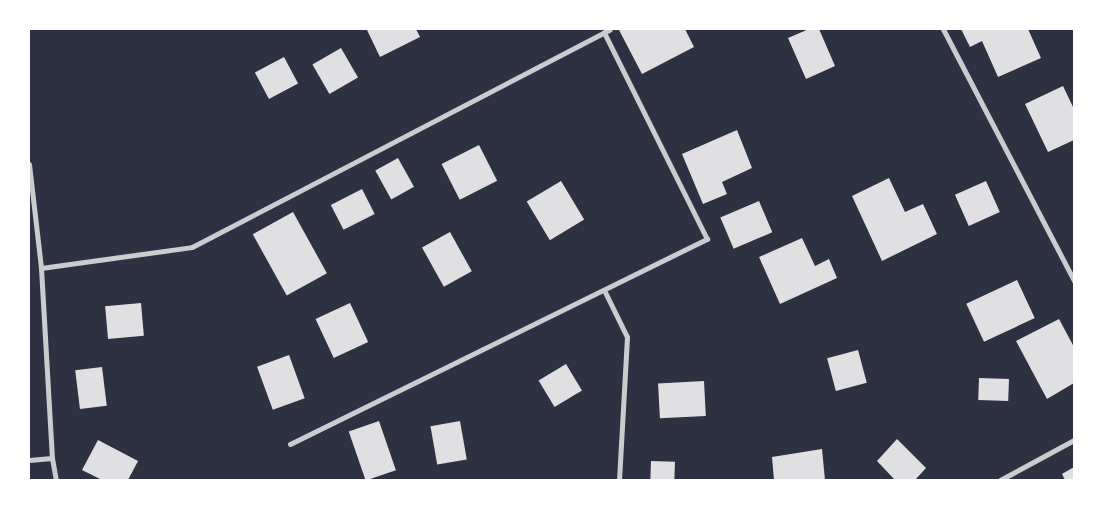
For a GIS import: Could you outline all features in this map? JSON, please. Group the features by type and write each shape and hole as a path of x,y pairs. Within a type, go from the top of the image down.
{"street":[{"path":"41,268 192,247 610,29"},
{"path":"943,29 1074,281"},
{"path":"290,444 707,239 604,32"},
{"path":"29,164 41,268 52,458 56,480"},
{"path":"604,290 627,337 619,480"},
{"path":"1000,480 1074,440"},
{"path":"29,460 52,458"}],"building":[{"path":"416,29 420,37 380,57 367,30"},
{"path":"685,29 694,47 642,74 619,30"},
{"path":"809,29 819,29 835,66 806,79 788,38"},
{"path":"961,29 1028,29 1041,58 998,77 982,41 970,47"},
{"path":"341,48 358,77 329,94 312,64"},
{"path":"284,57 298,83 269,99 255,72"},
{"path":"1063,86 1074,109 1074,140 1048,152 1025,104"},
{"path":"737,130 752,168 722,182 727,194 703,204 682,154"},
{"path":"479,145 497,181 460,200 442,164"},
{"path":"398,158 414,187 391,199 375,171"},
{"path":"889,178 905,212 923,204 937,234 882,261 852,196"},
{"path":"561,181 584,220 550,240 527,202"},
{"path":"986,181 1000,212 969,226 955,195"},
{"path":"362,189 375,214 344,230 331,205"},
{"path":"759,201 772,232 734,249 720,217"},
{"path":"293,212 327,273 287,296 253,234"},
{"path":"450,232 472,271 444,287 422,248"},
{"path":"802,238 815,266 829,259 837,278 780,304 759,257"},
{"path":"1017,280 1035,318 984,342 966,304"},
{"path":"141,303 144,336 108,339 105,306"},
{"path":"350,303 368,342 334,358 316,319"},
{"path":"1059,319 1074,347 1074,383 1047,399 1016,341"},
{"path":"858,350 867,383 836,391 827,358"},
{"path":"289,355 305,398 273,410 257,367"},
{"path":"566,364 582,391 555,407 539,380"},
{"path":"102,367 107,406 80,409 75,370"},
{"path":"979,378 1009,379 1008,401 978,400"},
{"path":"704,381 706,416 660,418 658,383"},
{"path":"379,421 396,470 365,480 349,431"},
{"path":"460,421 467,459 437,465 430,426"},
{"path":"897,439 926,468 915,480 895,480 877,461"},
{"path":"98,440 138,461 128,480 102,480 82,470"},
{"path":"822,449 825,480 774,480 772,457"},
{"path":"651,461 675,462 674,480 650,480"},
{"path":"1074,467 1074,480 1065,480 1062,474"}]}
